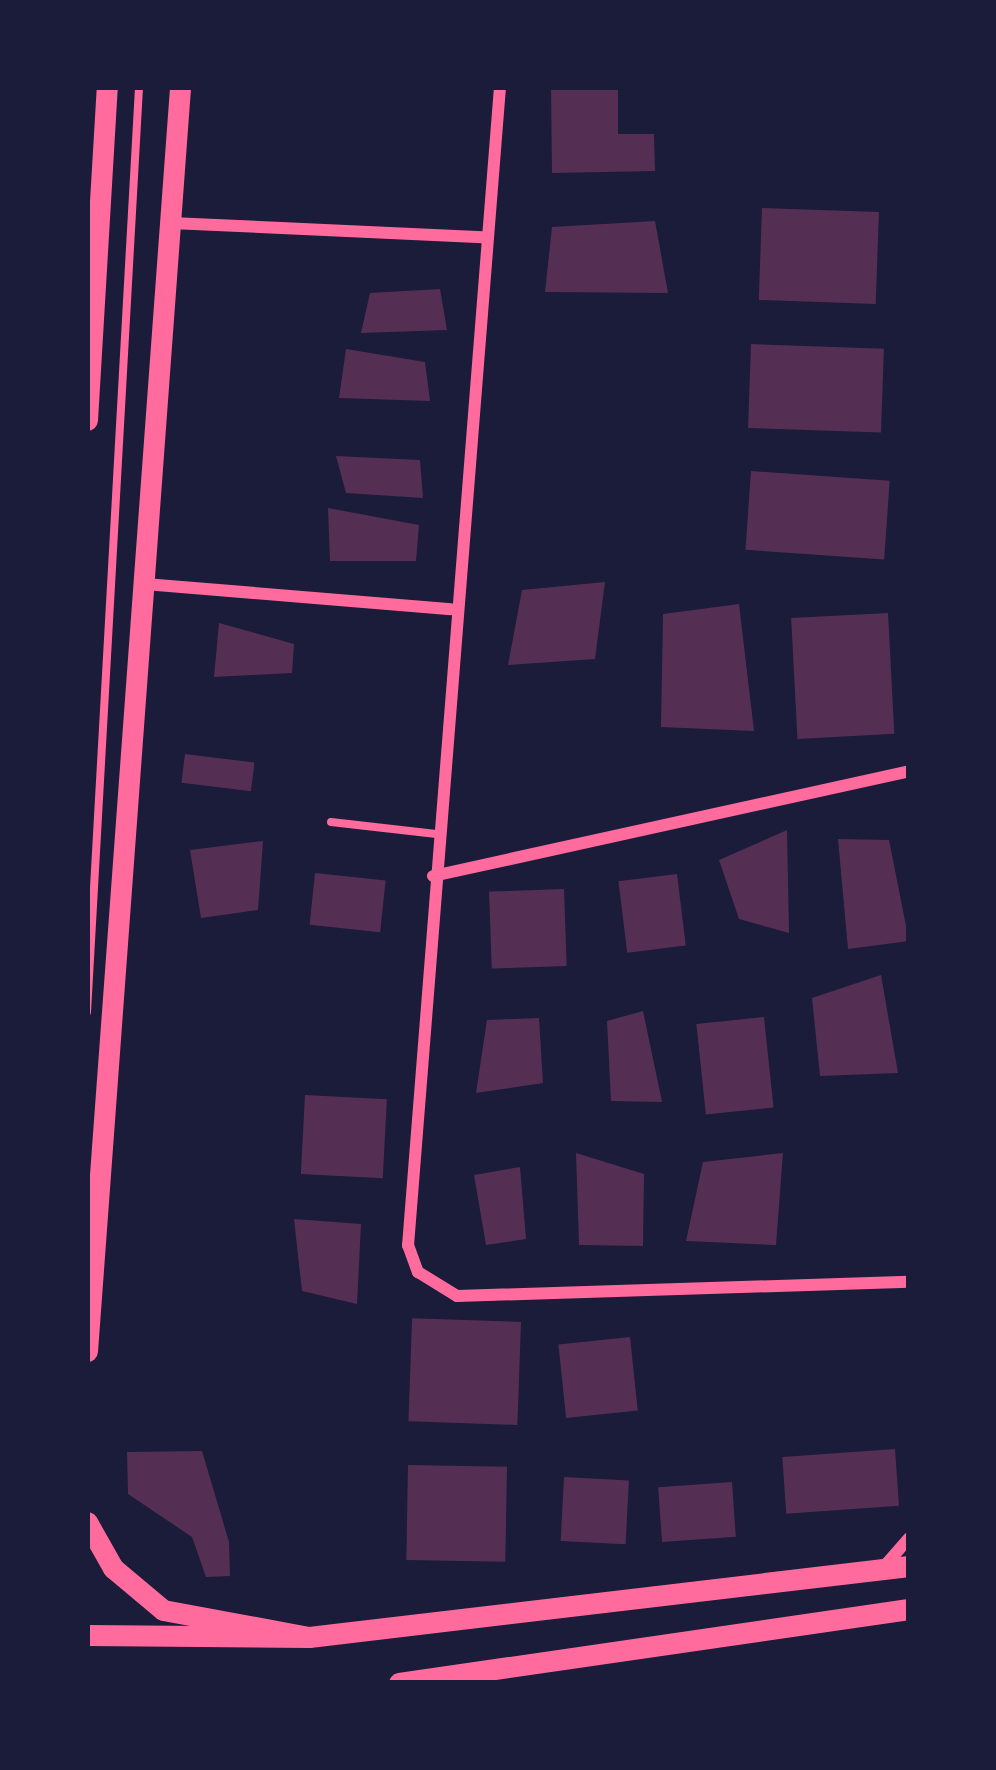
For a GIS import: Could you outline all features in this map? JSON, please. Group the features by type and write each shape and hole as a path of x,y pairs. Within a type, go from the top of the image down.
{"main road":[{"path":"87,420 107,87"},
{"path":"87,1352 180,87"},
{"path":"87,1522 112,1568 163,1610 309,1637"},
{"path":"87,1635 309,1637 909,1566"},
{"path":"399,1683 906,1614"}],"street":[{"path":"500,87 451,609 406,1216 408,1245 434,1288 496,1297 909,1282"},
{"path":"171,223 483,237"},
{"path":"145,584 451,609"},
{"path":"433,876 909,771"},
{"path":"881,1570 909,1538"}],"lane":[{"path":"87,1012 139,87"},
{"path":"331,822 436,835"}],"building":[{"path":"551,87 618,87 618,134 654,134 655,171 552,173"},
{"path":"762,208 879,212 876,304 759,300"},
{"path":"655,221 668,293 545,292 552,227"},
{"path":"440,289 447,330 361,333 370,293"},
{"path":"751,344 884,349 881,433 748,428"},
{"path":"346,349 425,362 430,401 339,398"},
{"path":"336,456 420,460 423,498 346,493"},
{"path":"751,471 890,481 884,560 745,550"},
{"path":"328,508 419,525 416,561 330,561"},
{"path":"605,582 595,659 508,665 522,590"},
{"path":"739,604 754,731 661,727 663,614"},
{"path":"888,613 894,734 797,739 791,618"},
{"path":"219,623 294,644 292,673 214,677"},
{"path":"185,754 254,763 251,791 181,783"},
{"path":"787,830 789,933 739,919 719,860"},
{"path":"838,839 889,840 909,941 848,949"},
{"path":"263,841 258,910 201,918 190,850"},
{"path":"315,873 386,880 380,932 310,925"},
{"path":"677,874 686,945 627,953 618,881"},
{"path":"564,889 567,966 492,969 489,892"},
{"path":"881,975 898,1073 820,1076 812,998"},
{"path":"643,1011 662,1102 611,1101 607,1021"},
{"path":"764,1017 774,1108 706,1115 696,1024"},
{"path":"539,1018 543,1083 476,1093 487,1020"},
{"path":"305,1095 387,1099 383,1178 301,1174"},
{"path":"576,1153 644,1174 643,1246 579,1245"},
{"path":"783,1153 776,1245 686,1241 703,1162"},
{"path":"520,1167 526,1239 486,1245 474,1175"},
{"path":"294,1219 361,1224 357,1304 302,1291"},
{"path":"412,1318 521,1322 517,1425 408,1421"},
{"path":"630,1337 638,1411 566,1418 558,1345"},
{"path":"895,1449 899,1506 786,1514 782,1457"},
{"path":"202,1451 229,1542 230,1576 206,1577 192,1537 128,1494 127,1452"},
{"path":"408,1465 507,1467 505,1562 406,1560"},
{"path":"564,1477 629,1480 626,1544 561,1541"},
{"path":"732,1482 736,1537 662,1542 658,1487"}]}
